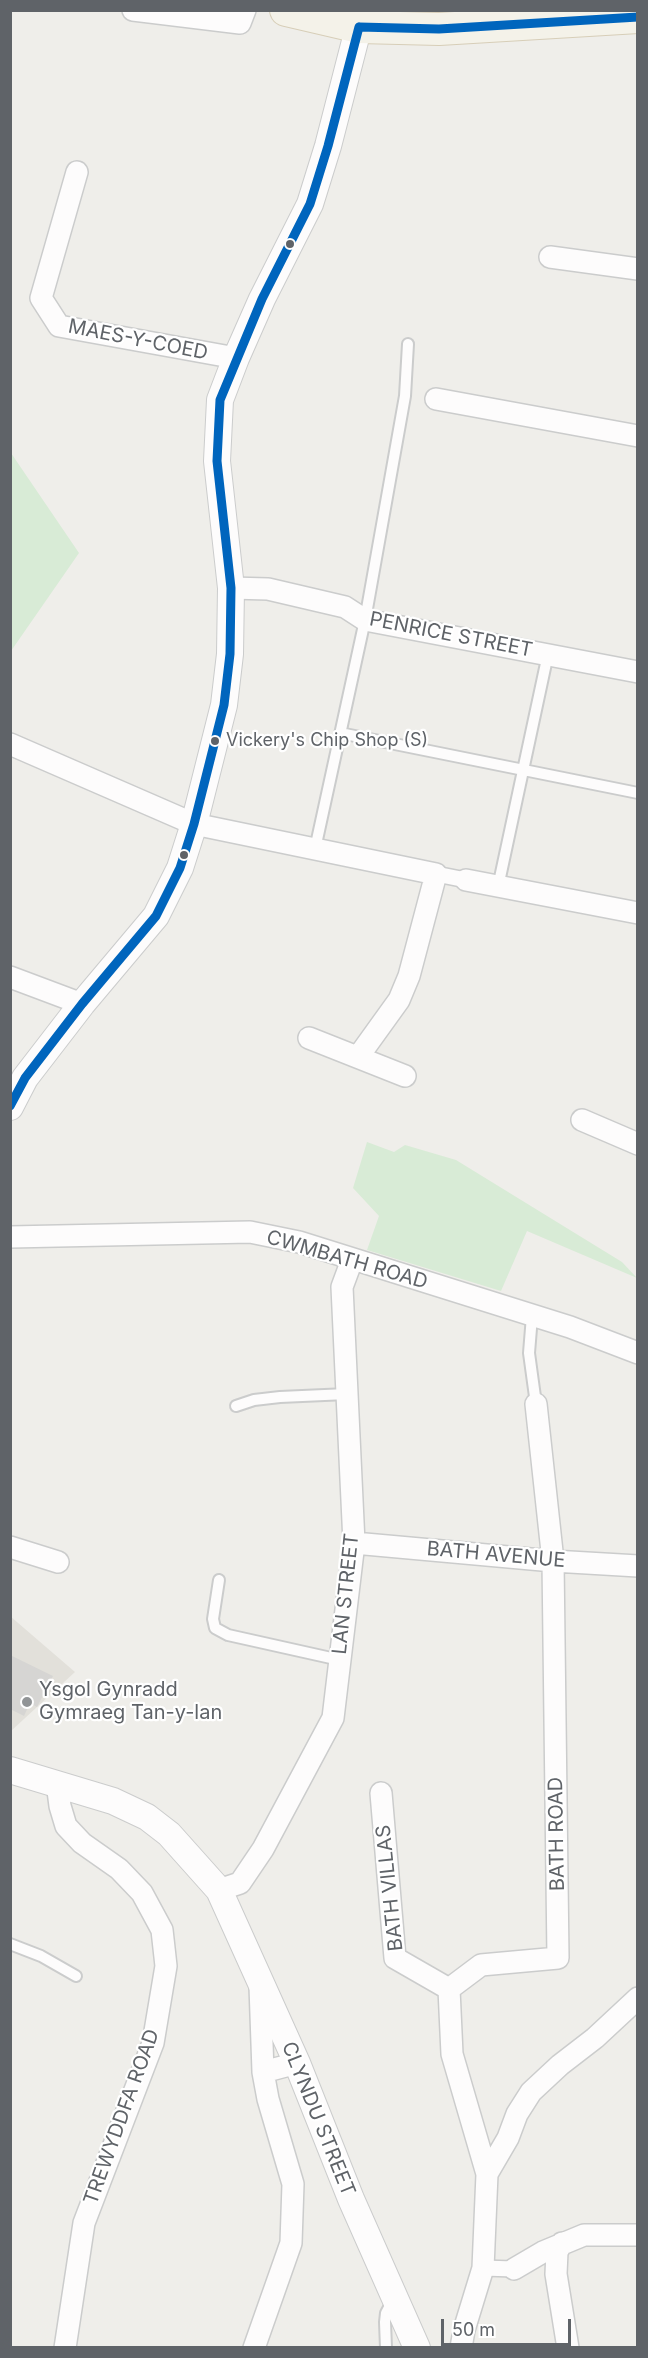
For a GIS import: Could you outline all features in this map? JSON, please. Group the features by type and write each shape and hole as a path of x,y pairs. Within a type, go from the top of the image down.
{"main road":[{"path":"286,10 439,29 638,17"}],"street":[{"path":"133,10 240,22 245,10"},
{"path":"10,1107 25,1078 82,1004 156,916 180,868 194,824 224,705 230,654 231,588 217,461 220,400 262,299 310,204 328,146 361,19"},
{"name":"MAES-Y-COED","path":"77,172 41,298 59,326 236,358"},
{"path":"550,256 638,269"},
{"path":"436,399 638,436"},
{"name":"PENRICE STREET","path":"231,588 268,589 345,607 365,620 638,672"},
{"path":"10,744 194,824 498,887 638,913"},
{"path":"358,1057 399,1000 409,976 436,874"},
{"path":"10,977 82,1004"},
{"path":"309,1038 405,1076"},
{"path":"582,1120 638,1144"},
{"name":"CWMBATH ROAD","path":"10,1237 250,1232 299,1242 570,1327 638,1353"},
{"name":"LAN STREET","path":"219,1890 240,1883 263,1849 333,1718 354,1543 342,1287 352,1260"},
{"name":"BATH ROAD","path":"449,1989 481,1965 558,1958 553,1561 536,1404"},
{"name":"BATH AVENUE","path":"354,1543 553,1561 638,1566"},
{"path":"10,1547 58,1562"},
{"name":"CLYNDU STREET","path":"10,1770 113,1801 147,1817 169,1834 219,1890 297,2063 351,2199 417,2348"},
{"name":"TREWYDDFA ROAD","path":"57,1783 66,1826 82,1844 119,1869 142,1893 162,1930 166,1966 153,2043 84,2223 65,2348"},
{"name":"BATH VILLAS","path":"381,1793 395,1958 449,1989"},
{"path":"254,2348 291,2243 293,2184 268,2099 263,2072 260,1983"},
{"path":"449,1989 452,2054 487,2174 483,2268 464,2330 461,2348"},
{"path":"487,2174 508,2138 517,2114 531,2092 638,1998"},
{"path":"263,2072 297,2063"},
{"path":"483,2268 514,2270 562,2243 584,2235 638,2235"},
{"path":"562,2243 557,2252 556,2274 568,2348"}],"lane":[{"path":"315,849 365,620 405,396 408,344"},
{"path":"498,887 548,654"},
{"path":"340,733 638,793"},
{"path":"532,1316 529,1353 536,1404"},
{"path":"236,1406 254,1400 280,1397 347,1394"},
{"path":"219,1580 213,1619 215,1628 228,1635 340,1660"},
{"path":"10,1944 41,1956 76,1976"},
{"path":"386,2348 386,2313 395,2298"}],"shaded area":[{"name":"Ysgol Gynradd Gymraeg Tan-y-lan","path":"10,1616 75,1672 11,1731 10,1731"}],"green space":[{"path":"11,453 79,553 11,651"},
{"path":"367,1142 394,1152 405,1145 456,1160 622,1262 637,1278 527,1231 501,1291 367,1250 379,1216 353,1188"}],"building":[{"path":"10,1655 53,1676 37,1707 30,1703 24,1716 10,1709"}],"transit line":[{"path":"359,27 439,29 638,17"},
{"path":"10,1106 25,1078 82,1004 156,916 180,868 194,824 224,705 230,654 231,588 217,461 220,400 262,299 310,204 328,146 359,27"}],"place":[{"name":"Vickery's Chip Shop (S)","path":"215,741"},
{"name":"Ysgol Gynradd Gymraeg Tan-y-lan","path":"27,1702"}]}
